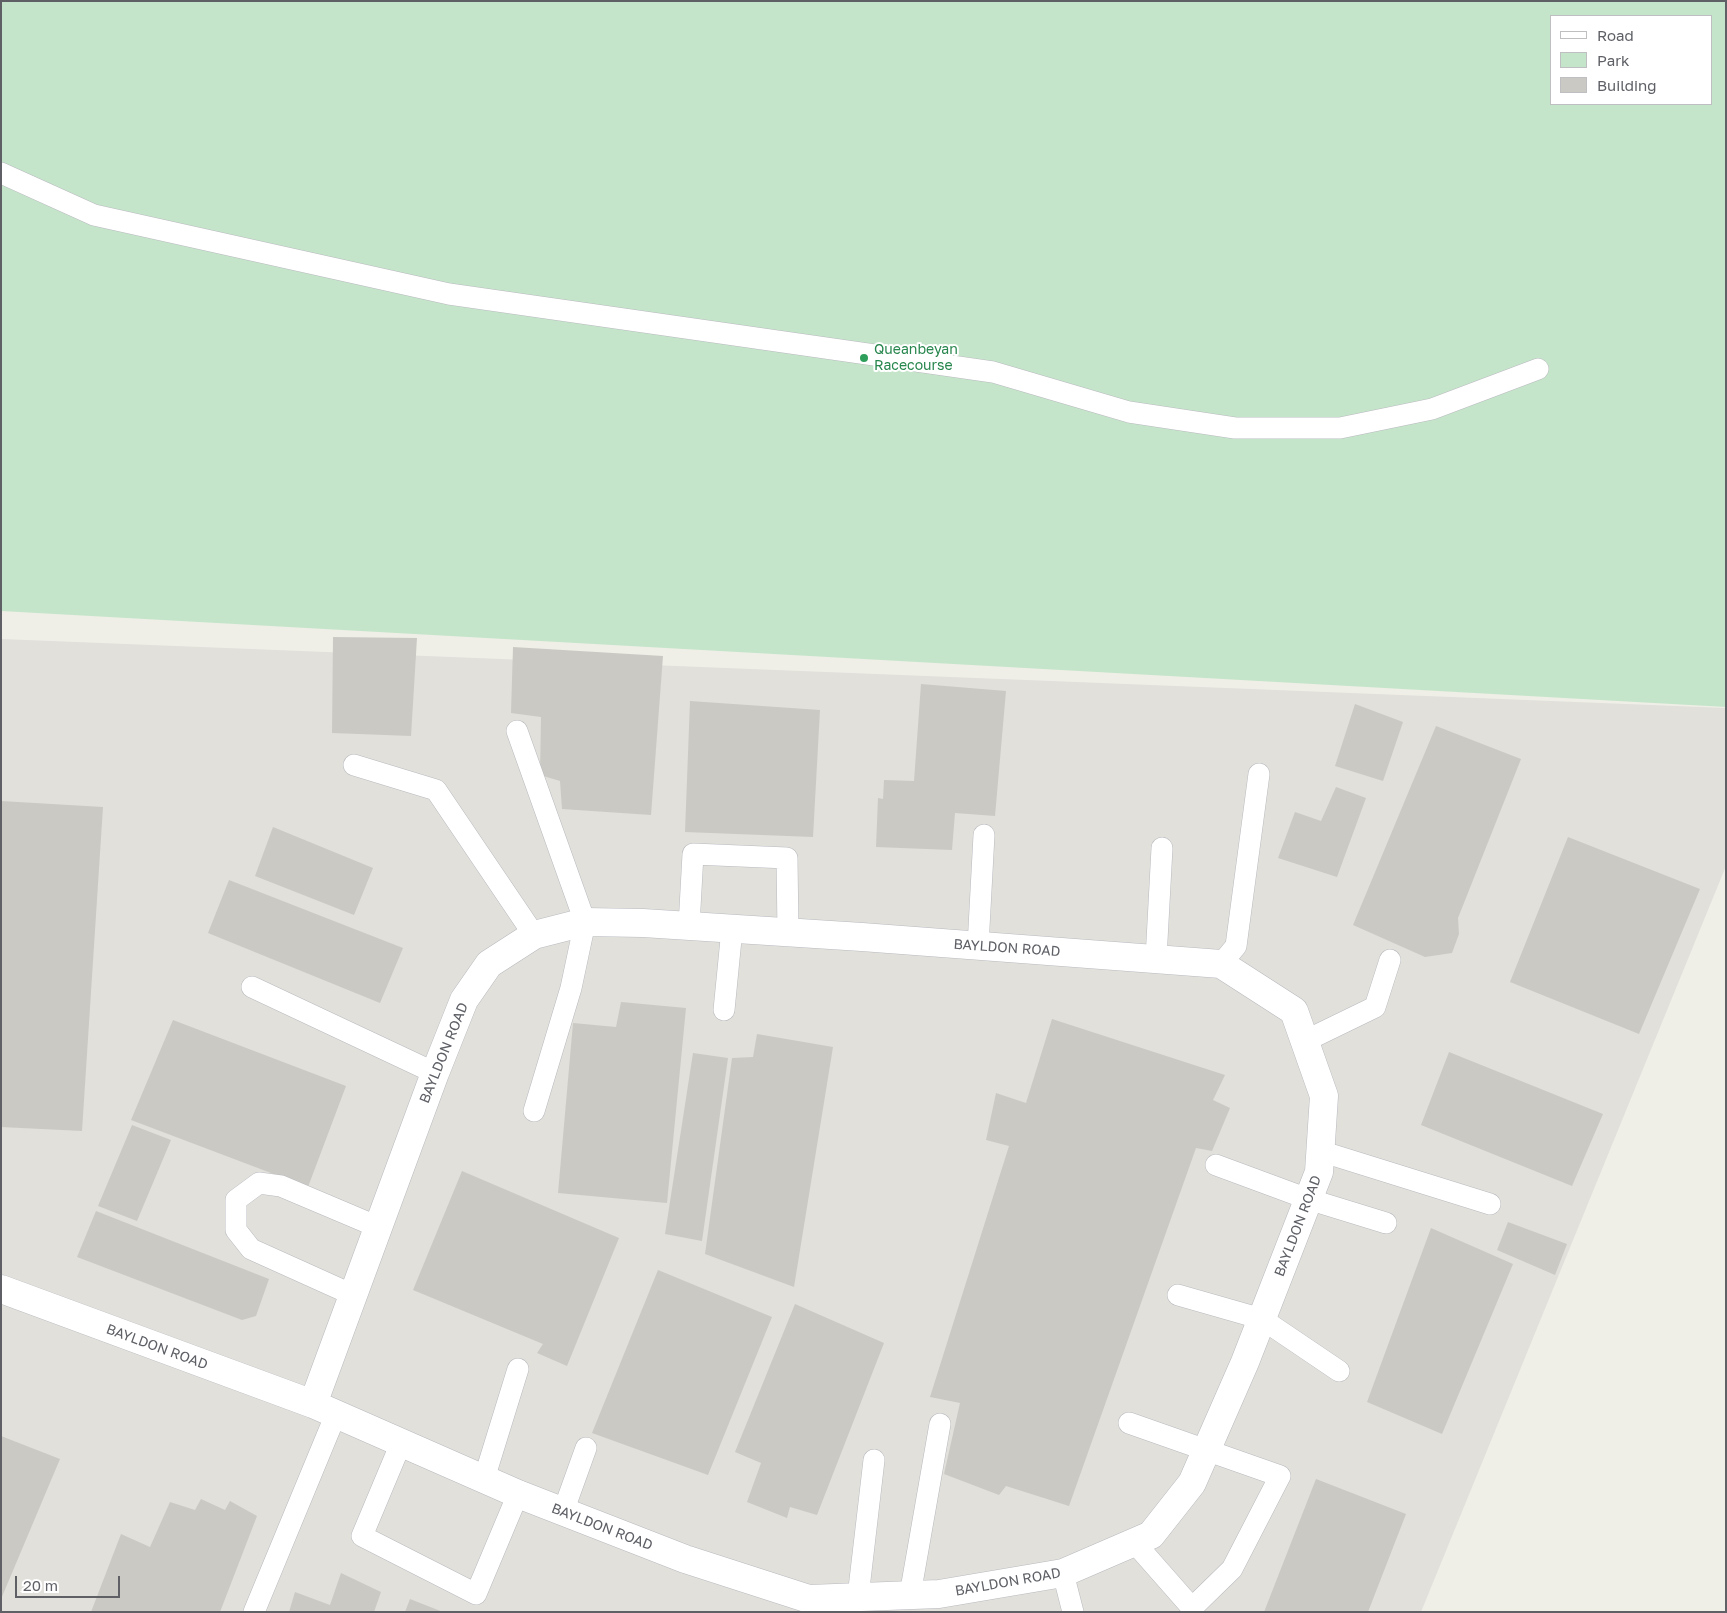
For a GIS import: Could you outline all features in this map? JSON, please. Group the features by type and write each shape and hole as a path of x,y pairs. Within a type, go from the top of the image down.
{"street":[{"name":"BAYLDON ROAD","path":"1,1289 324,1409 562,1512 685,1559 809,1599 858,1597 898,1601 1063,1573 1151,1535 1192,1483 1245,1362 1319,1172 1324,1096 1294,1012 1221,964 689,926 586,922 534,935 489,964 464,1000 353,1295 324,1409"}],"lane":[{"path":"1,172 94,216 448,294 993,372 1129,412 1235,428 1340,428 1432,409 1538,369"},
{"path":"517,731 586,922 571,988 534,1111"},
{"path":"354,765 436,790 534,935"},
{"path":"1221,964 1236,946 1259,774"},
{"path":"978,946 984,835"},
{"path":"1156,960 1162,848"},
{"path":"689,926 693,854 787,858 788,932"},
{"path":"724,1010 732,929"},
{"path":"1305,1041 1375,1006 1390,960"},
{"path":"252,987 435,1073"},
{"path":"1320,1151 1490,1204"},
{"path":"1216,1164 1308,1199 1386,1223"},
{"path":"353,1295 251,1249 236,1230 236,1200 259,1183 281,1186 378,1227"},
{"path":"1178,1294 1262,1319 1339,1371"},
{"path":"484,1479 518,1369"},
{"path":"254,1612 324,1409"},
{"path":"1129,1423 1280,1476 1232,1569 1192,1608 1134,1542"},
{"path":"898,1601 940,1424"},
{"path":"401,1443 362,1536 476,1594 518,1494"},
{"path":"562,1512 586,1448"},
{"path":"858,1597 874,1460"},
{"path":"1063,1573 1073,1612"}],"shaded area":[{"path":"1,639 1726,708 1726,866 1421,1612 1,1612"}],"green space":[{"name":"Queanbeyan Racecourse","path":"1,1 1726,1 1726,707 1,611"}],"building":[{"path":"333,637 417,638 411,736 332,733"},
{"path":"513,647 663,656 651,815 562,809 560,781 540,775 541,717 511,713"},
{"path":"921,684 1006,691 995,816 955,813 952,850 876,847 878,798 883,799 884,780 914,781"},
{"path":"690,701 820,710 813,837 685,832"},
{"path":"1355,704 1403,722 1383,781 1335,766"},
{"path":"1436,726 1521,759 1458,918 1459,934 1452,953 1425,957 1353,925"},
{"path":"1336,787 1366,798 1337,877 1278,858 1295,812 1321,821"},
{"path":"1,801 103,807 82,1131 1,1127"},
{"path":"273,827 373,868 354,915 255,876"},
{"path":"1568,837 1700,889 1639,1034 1510,982"},
{"path":"229,880 403,948 380,1003 208,933"},
{"path":"621,1002 686,1008 667,1203 558,1193 573,1023 616,1027"},
{"path":"1052,1019 1225,1075 1213,1100 1230,1108 1212,1151 1196,1148 1069,1506 1006,1486 999,1495 944,1474 960,1403 930,1397 1009,1146 986,1140 996,1093 1026,1103"},
{"path":"173,1020 346,1086 308,1187 131,1120"},
{"path":"757,1034 833,1047 794,1287 705,1254 732,1058 753,1057"},
{"path":"1449,1052 1603,1114 1572,1186 1421,1125"},
{"path":"693,1053 728,1058 702,1241 665,1234"},
{"path":"132,1125 171,1140 137,1221 98,1206"},
{"path":"462,1171 619,1238 567,1366 537,1353 543,1344 413,1290"},
{"path":"96,1211 269,1279 256,1316 242,1320 77,1257"},
{"path":"1508,1222 1567,1244 1555,1275 1497,1250"},
{"path":"1431,1228 1513,1264 1442,1434 1367,1402"},
{"path":"658,1270 772,1317 708,1475 592,1433"},
{"path":"795,1304 884,1343 817,1515 790,1507 787,1518 747,1502 761,1463 735,1452"},
{"path":"1,1436 60,1459 1,1599"},
{"path":"1316,1479 1406,1514 1368,1612 1264,1612"},
{"path":"201,1499 225,1510 230,1501 257,1516 220,1612 91,1612 121,1534 150,1547 170,1502 195,1510"},
{"path":"341,1573 381,1592 374,1612 289,1612 295,1592 330,1605"},
{"path":"410,1599 443,1612 405,1612"}],"place":[{"name":"Queanbeyan Racecourse","path":"864,358"}]}
